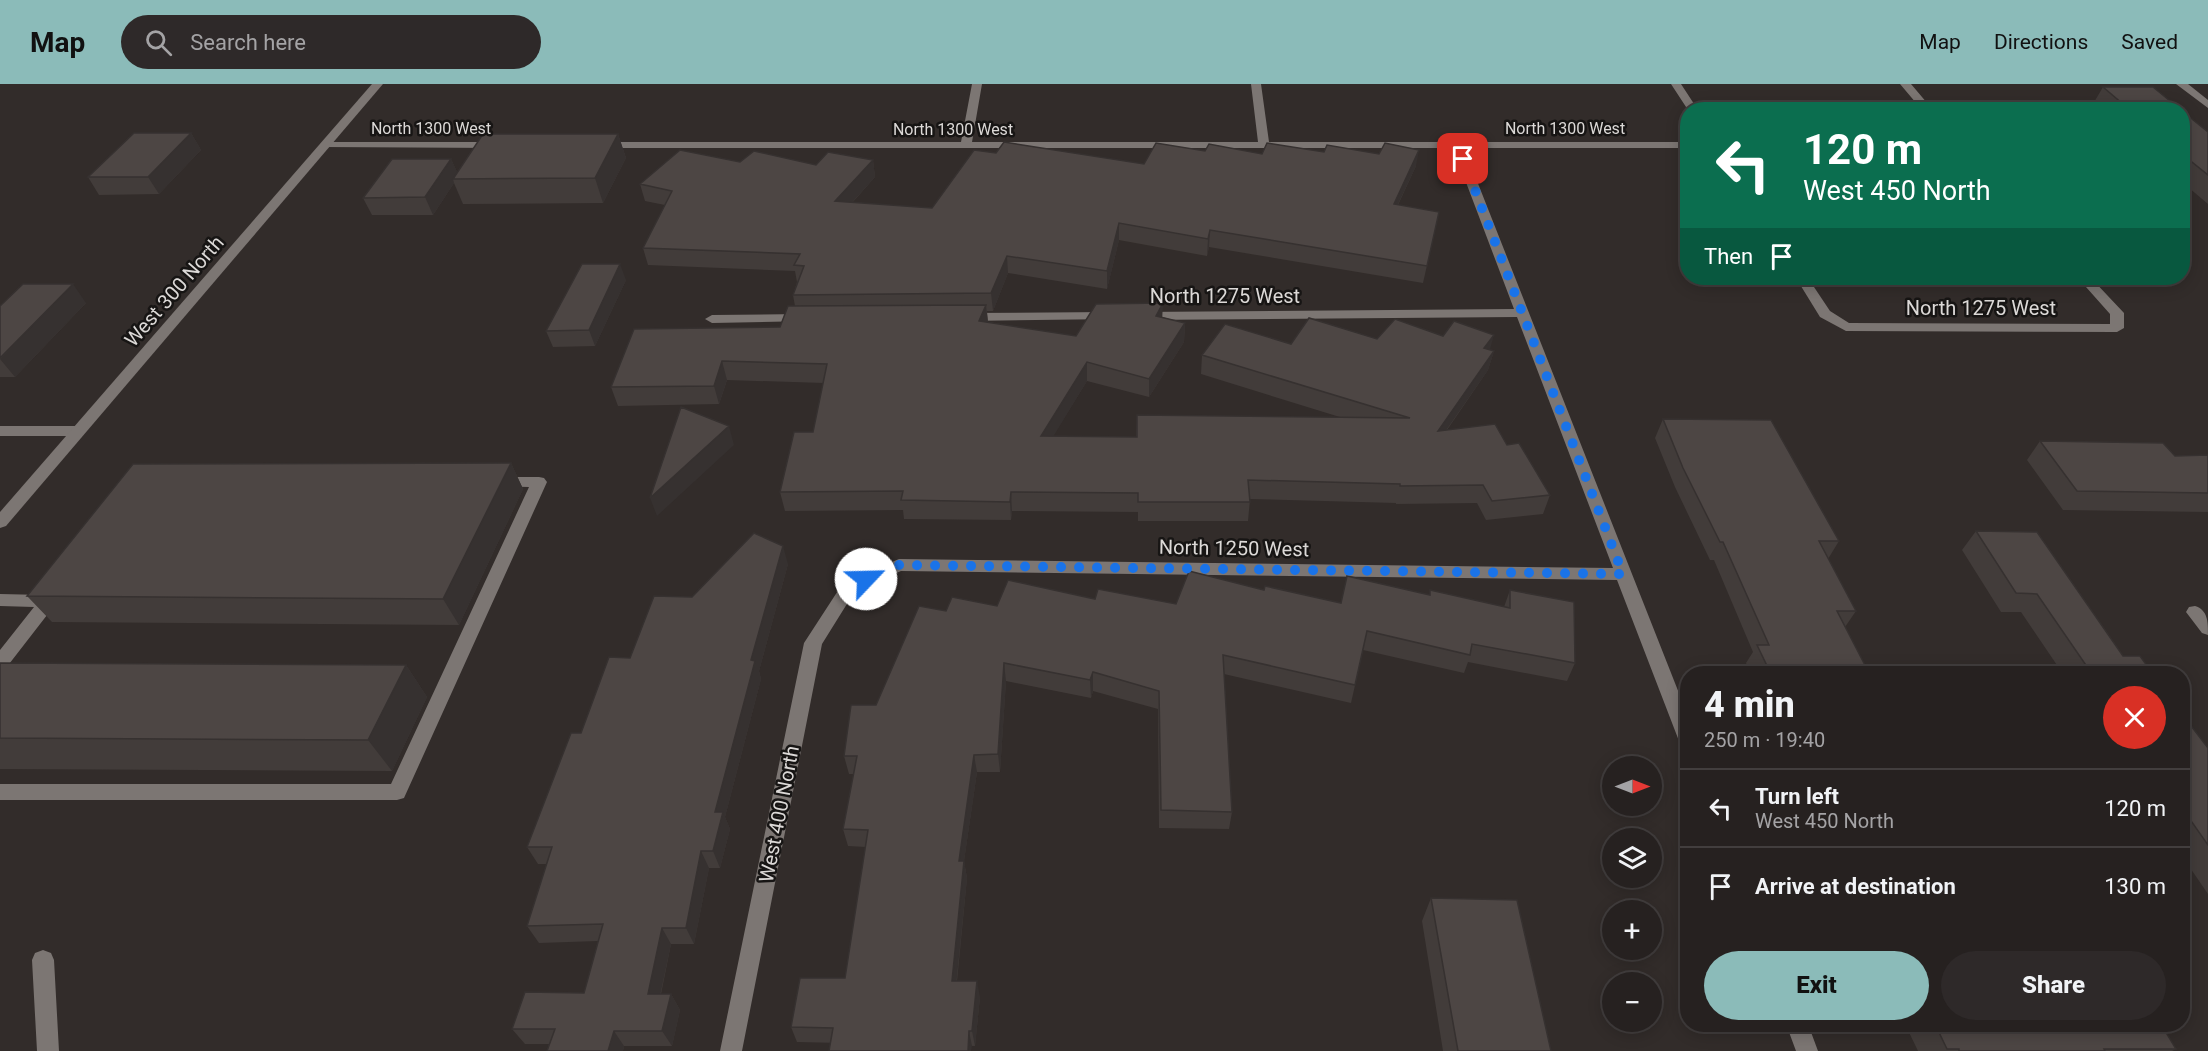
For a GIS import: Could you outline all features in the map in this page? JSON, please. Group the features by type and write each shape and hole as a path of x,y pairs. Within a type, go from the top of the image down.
{"street":[{"name":"West 300 North","path":"0,522 378,84"},
{"path":"966,146 976,84"},
{"path":"1256,84 1263,144"},
{"path":"1676,84 1688,102"},
{"path":"1905,84 1921,102"},
{"path":"2181,84 2208,105"},
{"path":"1457,144 1680,720"},
{"name":"North 1300 West","path":"326,145 516,145"},
{"name":"North 1300 West","path":"587,145 1680,145"},
{"name":"North 1275 West","path":"1806,285 1825,314 1846,327 2117,328 2117,313 2091,285"},
{"name":"North 1275 West","path":"952,317 1522,313"},
{"path":"712,319 820,318"},
{"path":"0,431 79,431"},
{"path":"0,792 397,792 539,482 480,482"},
{"name":"North 1250 West","path":"849,587 898,565 1623,574"},
{"path":"0,663 63,583"},
{"name":"West 400 North","path":"731,1051 813,643 849,587"},
{"path":"0,600 49,601"},
{"path":"2202,612 2208,628"},
{"path":"43,960 48,1051"},
{"path":"1800,1032 1807,1051"}],"building":[{"path":"2103,87 2153,87 2171,102 2121,102"},
{"path":"2190,117 2208,132 2208,175 2190,160"},
{"path":"134,133 191,133 148,177 88,177"},
{"path":"483,134 618,134 595,178 453,179"},
{"path":"1004,142 1144,164 1156,143 1205,151 1209,144 1262,154 1267,143 1324,152 1327,145 1379,154 1385,143 1419,150 1394,204 1439,212 1427,266 1210,230 1208,239 1119,223 1107,271 1007,256 991,293 793,295 804,266 794,265 800,254 643,248 672,191 640,184 680,150 740,162 754,151 816,165 828,152 873,160 835,201 932,208 974,150 996,153"},
{"path":"392,159 451,159 425,197 363,198"},
{"path":"582,264 620,264 589,330 546,331"},
{"path":"23,284 73,284 0,358 0,306"},
{"path":"1163,303 1156,316 1185,323 1149,379 1087,362 1041,436 1137,437 1137,415 1410,418 1202,355 1225,324 1291,344 1309,318 1377,339 1395,319 1443,336 1454,321 1494,335 1484,348 1494,351 1438,431 1495,424 1507,445 1519,443 1550,495 1492,501 1483,485 1400,486 1400,484 1248,480 1250,502 1138,502 1138,493 1011,492 1010,502 901,500 903,491 780,492 794,432 813,432 827,364 722,361 714,386 611,387 634,329 780,327 788,306 986,305 979,321 1076,336 1096,304"},
{"path":"681,407 729,426 650,498"},
{"path":"1663,419 1771,420 1839,541 1819,541 1856,611 1837,611 1865,666 1767,666 1757,645 1769,645 1723,542 1720,542 1683,468"},
{"path":"2040,441 2163,443 2175,456 2208,455 2208,493 2077,491"},
{"path":"511,463 443,599 27,596 133,464"},
{"path":"1976,531 2037,532 2123,656 2140,656 2147,666 2086,666 2037,594 2016,593"},
{"path":"754,533 783,546 751,660 755,661 715,812 723,812 713,851 701,851 686,928 662,928 648,994 671,994 662,1031 614,1031 608,1051 547,1051 555,1029 512,1029 525,992 584,993 603,924 527,926 552,847 527,847 571,733 581,733 609,657 630,658 654,596 692,597"},
{"path":"1189,571 1264,590 1265,586 1341,603 1347,576 1430,595 1430,590 1510,608 1510,590 1574,602 1575,663 1472,644 1470,655 1367,631 1355,685 1223,655 1232,812 1161,810 1159,691 1093,672 1090,680 1004,663 998,754 974,755 959,861 964,861 952,981 977,981 968,1051 829,1051 833,1028 791,1027 800,978 845,978 868,830 843,829 857,756 844,756 851,705 876,705 919,606 946,611 952,597 997,606 1008,580 1095,599 1098,589 1176,604"},
{"path":"0,663 406,665 368,740 0,738"},
{"path":"2190,724 2208,748 2208,845 2190,819"},
{"path":"1431,898 1517,900 1551,1051 1458,1051"},
{"path":"1939,1032 2166,1032 2176,1049 1959,1051 1959,1049 1947,1049"}],"route":[{"path":"866,579 898,565 1623,574 1463,159"}]}
